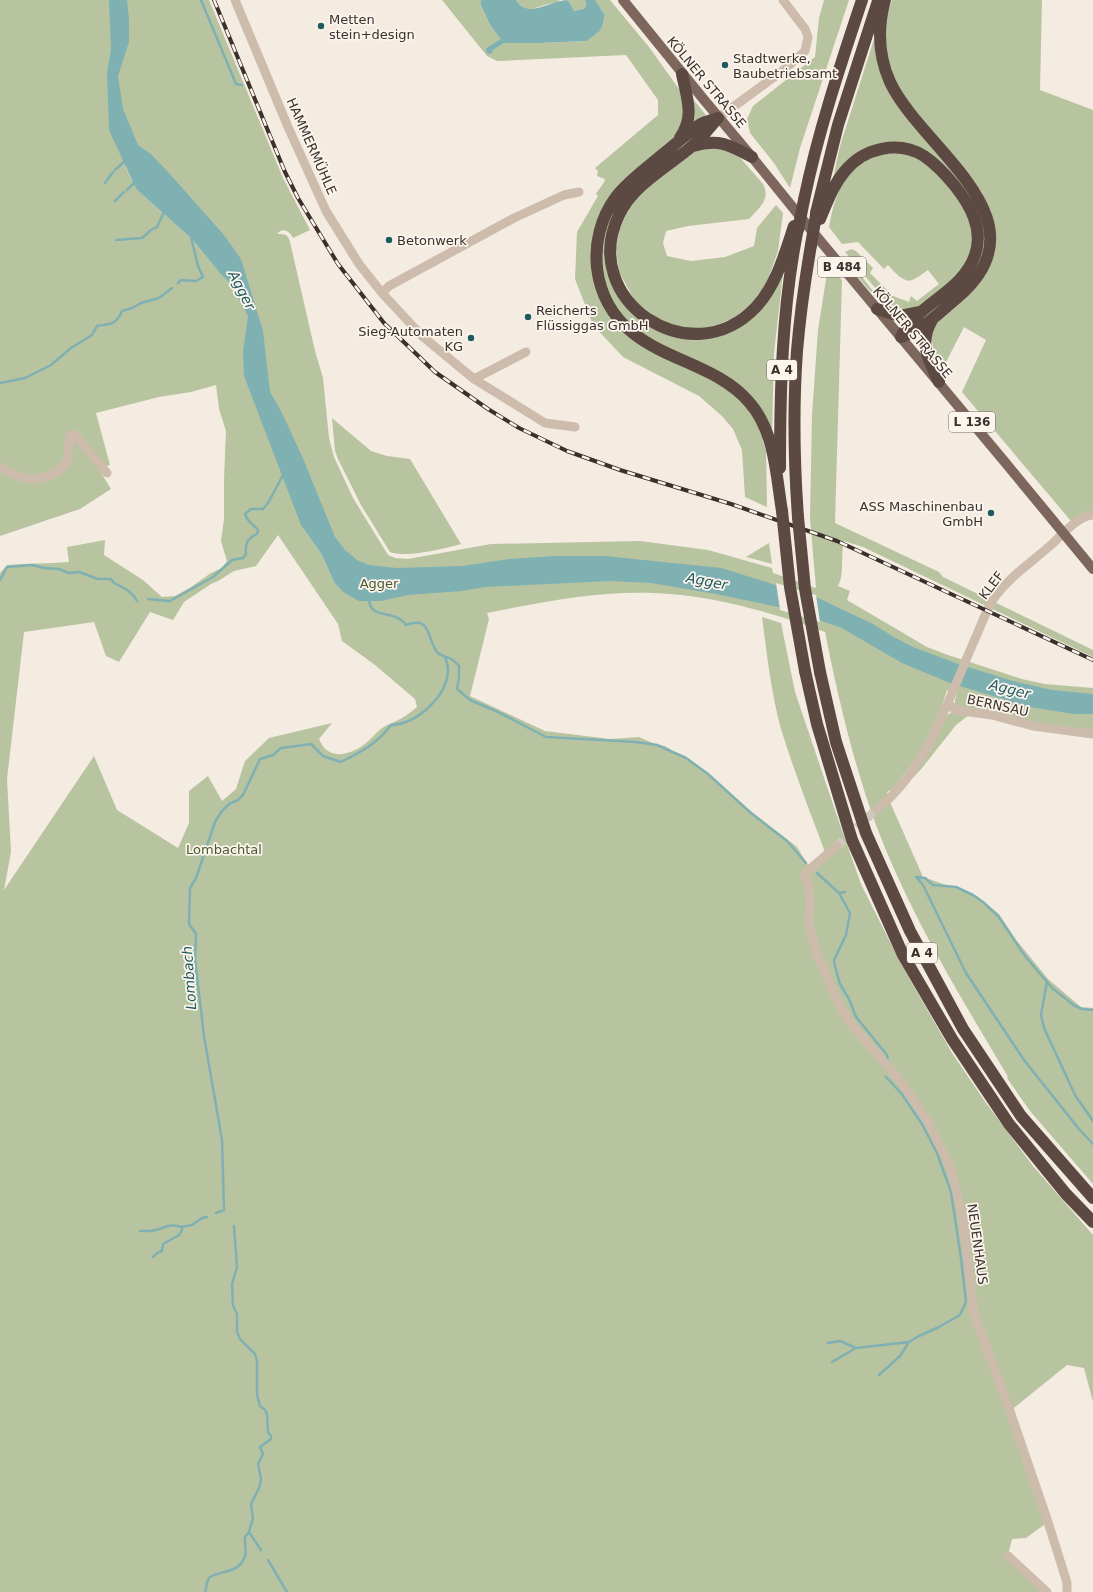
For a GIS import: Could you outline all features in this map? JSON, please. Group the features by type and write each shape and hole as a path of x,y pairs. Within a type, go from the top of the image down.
{"highway":[{"path":"718,118 692,147 630,197 624,206 612,233 612,267 615,278 628,301 644,317 667,330 685,334 708,333 731,326 750,312 767,293 796,228 827,108 862,0"},
{"path":"818,217 838,125 878,0"},
{"path":"877,309 900,316 929,314 965,291 979,275 989,248 989,228 984,208 974,191 908,110 891,84 882,62 879,36 885,0"},
{"path":"677,143 685,130 689,115 689,107 682,74"},
{"path":"718,118 701,124 677,143 633,179 611,204 603,221 598,237 596,256 598,278 603,293 612,309 632,333 653,346 722,379 752,405 763,424 769,440 782,511"},
{"path":"692,147 702,143 718,142 731,145 752,157"},
{"path":"818,217 844,171 859,157 877,150 897,147 916,152 931,161 950,180 969,206 977,226 978,244 973,260 965,274 946,293 913,333 901,337"},
{"name":"A 4","path":"818,217 811,245 801,309 794,413 798,517 805,589 820,672 836,742 866,833 914,937 963,1029 1021,1116 1093,1198"},
{"name":"A 4","path":"796,228 782,350 780,414 782,511 790,587 805,671 817,724 852,840 903,955 952,1039 1009,1124 1066,1194 1093,1222"},
{"path":"929,314 924,346 939,382"}],"main road":[{"name":"KÖLNER STRASSE","path":"623,0 718,118 752,157 1093,569"}],"street":[{"name":"HAMMERMÜHLE","path":"235,0 288,127 326,211 360,264 382,293 422,336 474,379 545,423 575,427"},
{"path":"718,118 803,55 808,36 805,29 783,0"},
{"path":"382,293 389,286 514,218 564,196 579,192"},
{"path":"474,379 526,352"},
{"path":"0,466 17,476 25,478 36,478 52,475 67,460 70,435 74,434 106,473"},
{"name":"KLEF","path":"948,703 994,598 1016,573 1083,518 1093,515"},
{"path":"877,809 900,786 917,763 948,703"},
{"name":"BERNSAU","path":"948,703 955,710 992,715 1033,726 1093,734"},
{"name":"NEUENHAUS","path":"836,846 804,874 809,895 809,924 818,956 839,1005 847,1017 899,1080 929,1123 951,1169 963,1218 974,1314 1008,1404 1047,1519 1067,1583 1067,1592"},
{"path":"1008,1556 1047,1592"}],"green space":[{"name":"Lombachtal","path":"0,0 209,0 283,178 310,230 293,238 290,233 284,230 277,234 286,235 290,242 315,351 323,378 329,438 334,457 353,498 388,555 395,558 408,559 491,544 640,541 708,550 772,568 773,573 816,588 810,518 812,415 818,330 828,267 842,280 835,523 939,572 943,577 1093,650 1093,657 863,547 844,541 842,570 838,586 850,591 847,600 927,647 948,655 1022,679 1045,684 1093,688 1093,730 1061,727 958,708 955,705 957,694 947,690 941,709 920,753 893,789 887,792 889,799 946,716 952,712 969,715 956,725 922,768 890,802 923,877 975,895 999,914 1017,941 1048,979 1081,1007 1093,1008 1093,1184 1030,1111 1007,1078 1008,1077 936,954 904,890 876,825 860,777 835,681 825,632 762,611 719,601 675,594 611,594 570,598 528,605 487,613 489,619 470,696 545,731 610,739 639,737 657,745 665,746 706,772 738,801 797,847 808,865 803,876 811,924 808,875 825,852 786,745 775,701 762,617 781,623 795,692 838,819 861,884 901,964 952,1053 986,1103 1033,1166 1093,1235 1093,1402 1084,1368 1067,1365 1010,1411 1048,1522 1026,1538 1012,1539 1008,1555 1047,1592 0,1592 0,573 7,565 69,562 67,547 105,540 104,555 143,580 162,597 175,596 211,573 222,568 227,561 221,541 224,519 226,431 219,409 216,385 191,392 159,397 96,413 110,465 98,468 111,489 80,509 0,536","holes":["125,166 209,246 220,273 192,239 136,189","301,525 360,601 334,582 322,555","278,535 338,624 342,641 375,665 415,699 417,707 402,718 382,728 354,751 347,753 334,754 328,751 319,739 332,723 269,738 245,761 236,789 222,801 208,776 189,791 189,823 178,848 117,810 94,756 4,890 11,852 7,779 24,632 94,622 106,656 119,662 150,612 173,620 184,602 211,584 234,571 256,566"]},
{"path":"442,0 481,0 480,3 490,25 502,40 485,49 488,53 504,43 587,41 600,31 605,15 595,0 610,0 649,47 679,89 685,101 686,110 678,133 596,225 612,319 620,329 642,346 700,374 728,390 746,407 759,428 766,451 767,507 745,497 742,450 733,429 722,416 699,396 623,357 593,325 575,279 577,232 598,196 596,194 604,183 605,179 597,176 598,171 595,168 658,115 658,100 626,55 497,61 487,56"},
{"path":"516,0 560,0 554,3 527,9 519,5"},
{"path":"567,0 585,0 586,6 583,9 574,11"},
{"path":"824,0 849,0 800,148 790,188 774,163 750,133 747,119 753,106 815,57 819,18"},
{"path":"892,0 1042,0 1040,90 1093,110 1093,511 1084,512 1071,521 962,392 986,340 964,327 943,368 934,353 932,341 928,339 934,326 947,312 971,292 986,271 995,236 991,212 981,191 912,108 895,80 885,49 885,22"},
{"path":"875,36 878,61 973,196 985,232 982,259 964,286 910,330 947,297 982,236 942,166 884,145 832,183 840,146"},
{"path":"692,98 706,115 691,127"},
{"path":"706,126 630,191 607,259 644,322 657,330 670,335 731,330 784,265 774,353 772,436 759,408 648,339 619,314 604,283 600,247 615,205 622,195"},
{"path":"699,148 728,148 736,153 763,184 766,195 765,199 749,219 688,226 666,231 663,243 667,256 691,261 725,257 754,246 757,228 776,205 783,213 778,251 767,282 755,299 748,307 732,319 711,327 691,329 662,322 635,301 619,272 616,249 619,230 628,210 643,191"},
{"path":"900,153 919,159 947,182 968,214 973,239 970,257 958,276 926,304 903,312 886,301 845,252 851,249 856,251 873,268 870,273 893,296 909,302 911,296 917,301 939,284 928,270 914,279 909,281 906,280 899,276 888,265 884,269 858,242 842,244 829,227 836,199 844,182 850,174 856,168 875,156"},
{"path":"844,257 857,270 880,299 895,310 886,307 877,298 856,275"},
{"path":"332,418 371,451 387,456 410,459 461,544 415,553 397,554 390,552 361,505 338,459 335,451"},
{"path":"769,543 772,564 746,557"}],"water":[{"name":"Agger","path":"109,0 127,0 129,42 118,76 123,109 138,145 151,154 168,172 224,235 241,259 263,331 270,392 281,411 302,456 335,537 345,550 357,560 369,565 397,568 462,566 510,559 554,556 605,556 721,568 818,598 873,624 913,647 958,664 1013,681 1052,690 1093,694 1093,714 1074,714 1030,707 950,683 902,663 840,627 778,607 716,594 651,583 609,581 485,587 462,591 408,595 381,601 359,601 343,592 334,582 322,555 301,525 244,376 243,352 248,316 231,284 219,272 192,239 136,189 109,130 107,73 111,49"},
{"path":"481,0 516,0 521,6 533,9 567,0 574,11 583,9 586,6 585,0 595,0 605,15 600,31 587,41 504,43 493,50 492,53 488,54 485,49 501,39 490,25 480,3"}],"pier":[{"path":"776,583 816,595 820,622 780,610"}],"waterway":[{"path":"201,0 236,84 242,85"},
{"path":"115,170 126,160"},
{"path":"105,183 113,172"},
{"path":"127,190 135,182"},
{"path":"115,201 124,192"},
{"path":"116,240 142,238 157,227 164,212"},
{"path":"178,283 181,280 196,281 203,277 198,266 191,237"},
{"path":"0,383 25,378 51,365 71,348 92,335 97,326 112,323 120,316 122,311 141,303 159,298 172,288"},
{"path":"148,599 170,601 213,577 232,560 243,558 246,554 247,542 257,534 258,530 245,514 251,509 263,509 268,503 283,475"},
{"path":"0,580 7,567 32,565 44,568 59,569 69,573 79,572 98,579 111,579 114,583 130,592 137,601"},
{"path":"369,599 370,606 378,612 395,617 406,625 421,623 425,626 428,630 434,648 438,653 452,659 459,666 457,689 470,700 498,712 546,737 636,742 657,745 686,758 708,774 752,814 787,841 806,863"},
{"name":"Lombach","path":"216,1213 224,1210 222,1140 204,1036 195,960 196,934 189,924 190,888 196,878 215,822 222,811 229,804 238,800 243,795 260,759 273,755 281,748 311,744 323,756 341,762 375,742 391,725 411,720 420,714 429,707 443,689 447,679 448,669 445,657"},
{"path":"817,873 839,893 845,892"},
{"path":"916,877 923,885 966,973 1024,1060 1079,1129 1093,1144"},
{"path":"916,877 925,878 933,885 956,887 973,895 983,902 998,916 1025,956 1052,988 1075,1006 1082,1009 1093,1010"},
{"path":"839,893 850,913 846,935 834,960 840,984 849,999 856,1017 887,1055 888,1062"},
{"path":"1047,981 1041,1015 1044,1028 1075,1095 1093,1121"},
{"path":"828,1343 840,1341 856,1348 909,1342 960,1315 966,1302 951,1192 937,1153 922,1124 901,1093 886,1077"},
{"path":"153,1257 162,1251 163,1244 179,1235 182,1227 192,1225 202,1218 207,1217"},
{"path":"140,1231 150,1231 174,1225 182,1227"},
{"name":"Lombach","path":"205,1592 210,1577 234,1569 239,1566 245,1556 245,1537 249,1532 253,1518 251,1504 259,1488 261,1479 258,1464 263,1454 260,1447 271,1439 268,1432 267,1414 260,1406 257,1395 257,1361 255,1354 240,1339 237,1332 237,1314 233,1306 232,1284 237,1267 234,1226"},
{"path":"879,1375 900,1356 909,1342"},
{"path":"832,1362 856,1348"},
{"path":"249,1532 261,1550"},
{"path":"268,1560 287,1592"}],"tunnel":[{"path":"837,846 877,809"}],"railway":[{"path":"214,0 285,172 298,198 338,264 384,323 435,372 488,409 519,428 567,451 620,470 731,504 837,541 1093,660"}],"place":[{"name":"Metten stein+design","path":"321,26"},
{"name":"Stadtwerke, Baubetriebsamt","path":"725,65"},
{"name":"Betonwerk","path":"389,240"},
{"name":"Reicherts Flüssiggas GmbH","path":"528,317"},
{"name":"Sieg-Automaten KG","path":"471,338"},
{"name":"ASS Maschinenbau GmbH","path":"991,513"}]}
